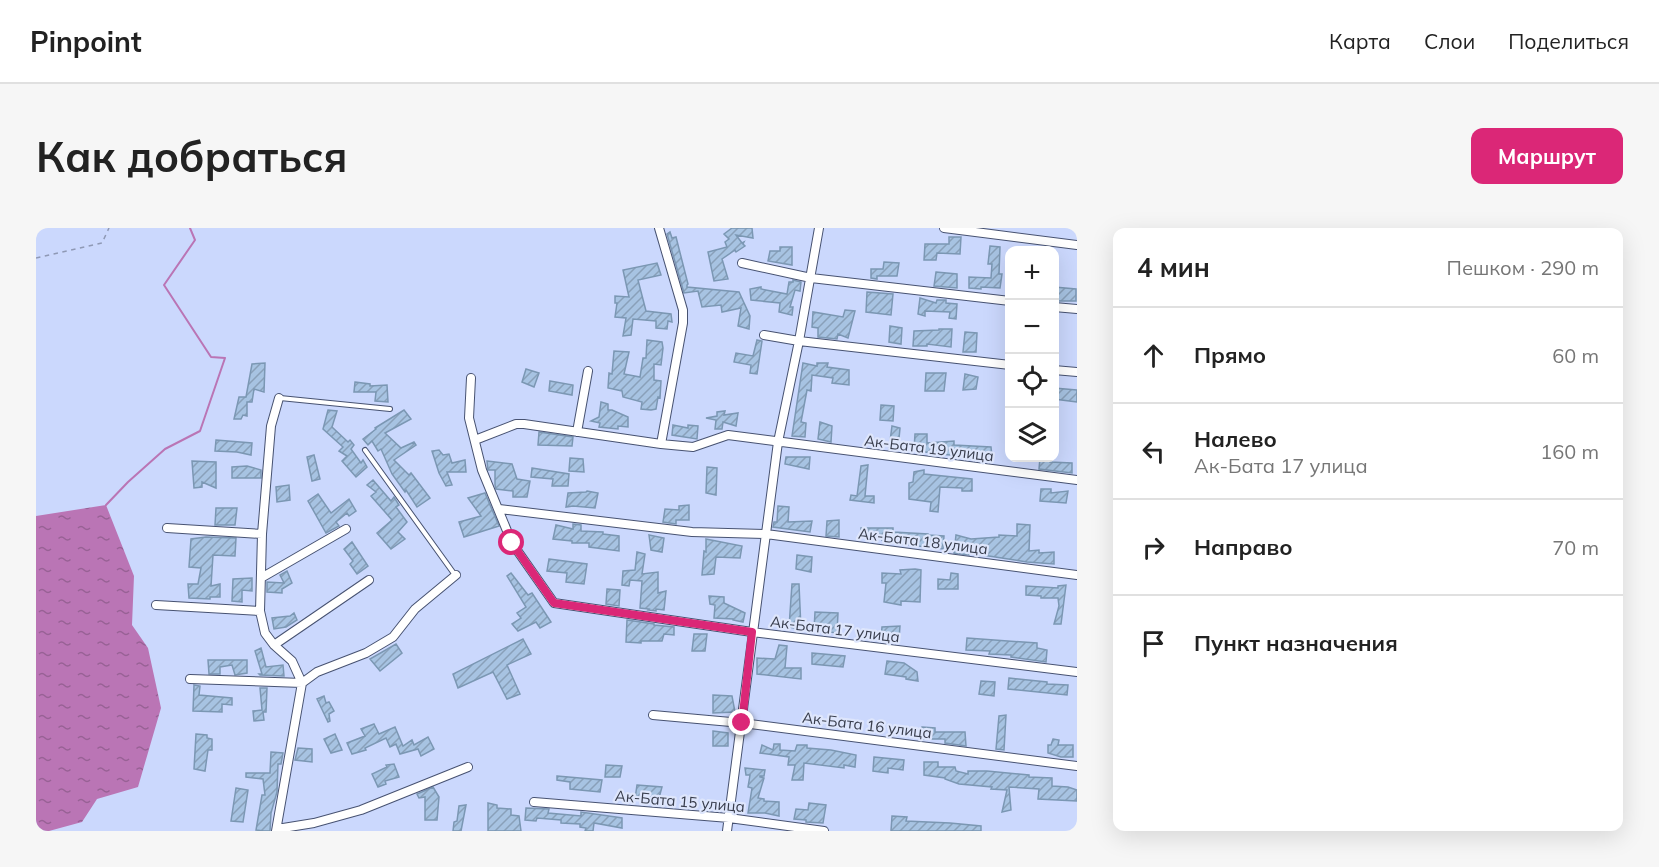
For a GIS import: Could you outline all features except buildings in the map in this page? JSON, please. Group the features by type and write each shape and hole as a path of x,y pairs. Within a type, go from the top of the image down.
{"street":[{"path":"659,228 683,310 683,323 661,444"},
{"path":"727,831 778,442 819,228"},
{"path":"944,228 1077,245"},
{"path":"742,263 811,278 1005,301"},
{"path":"1059,307 1077,309"},
{"path":"764,335 1005,363"},
{"path":"577,432 588,370"},
{"path":"1059,370 1077,372"},
{"path":"471,378 469,418 482,470 499,509"},
{"path":"279,398 271,426 262,534 260,610 265,633 274,645 292,661 302,683 276,830 314,823 361,810 468,768"},
{"name":"Ак-Бата 19 улица","path":"476,440 516,424 693,447 728,435 1077,480"},
{"name":"Ак-Бата 18 улица","path":"499,509 692,532 766,534 1077,574"},
{"name":"Ак-Бата 17 улица","path":"499,509 512,543 554,603 752,632 1077,672"},
{"path":"167,528 262,534"},
{"path":"261,578 346,529"},
{"path":"190,679 302,683 317,672 366,652 393,637 415,609 456,575"},
{"path":"274,645 369,580"},
{"path":"156,605 260,610"},
{"name":"Ак-Бата 16 улица","path":"653,715 742,723 1077,766"},
{"name":"Ак-Бата 15 улица","path":"534,801 729,818 824,831"}],"lane":[{"path":"279,398 390,409"},
{"path":"365,450 456,575"}],"path":[{"path":"36,258 102,243 109,228"}],"water":[{"path":"106,505 134,576 132,625 148,648 161,708 138,787 97,799 82,822 49,831 36,831 36,516"}],"waterway":[{"path":"106,505 165,449 200,431 225,358 211,357 164,285 195,240 190,228"}],"route":[{"path":"512,543 554,603 752,632 742,723"}]}
